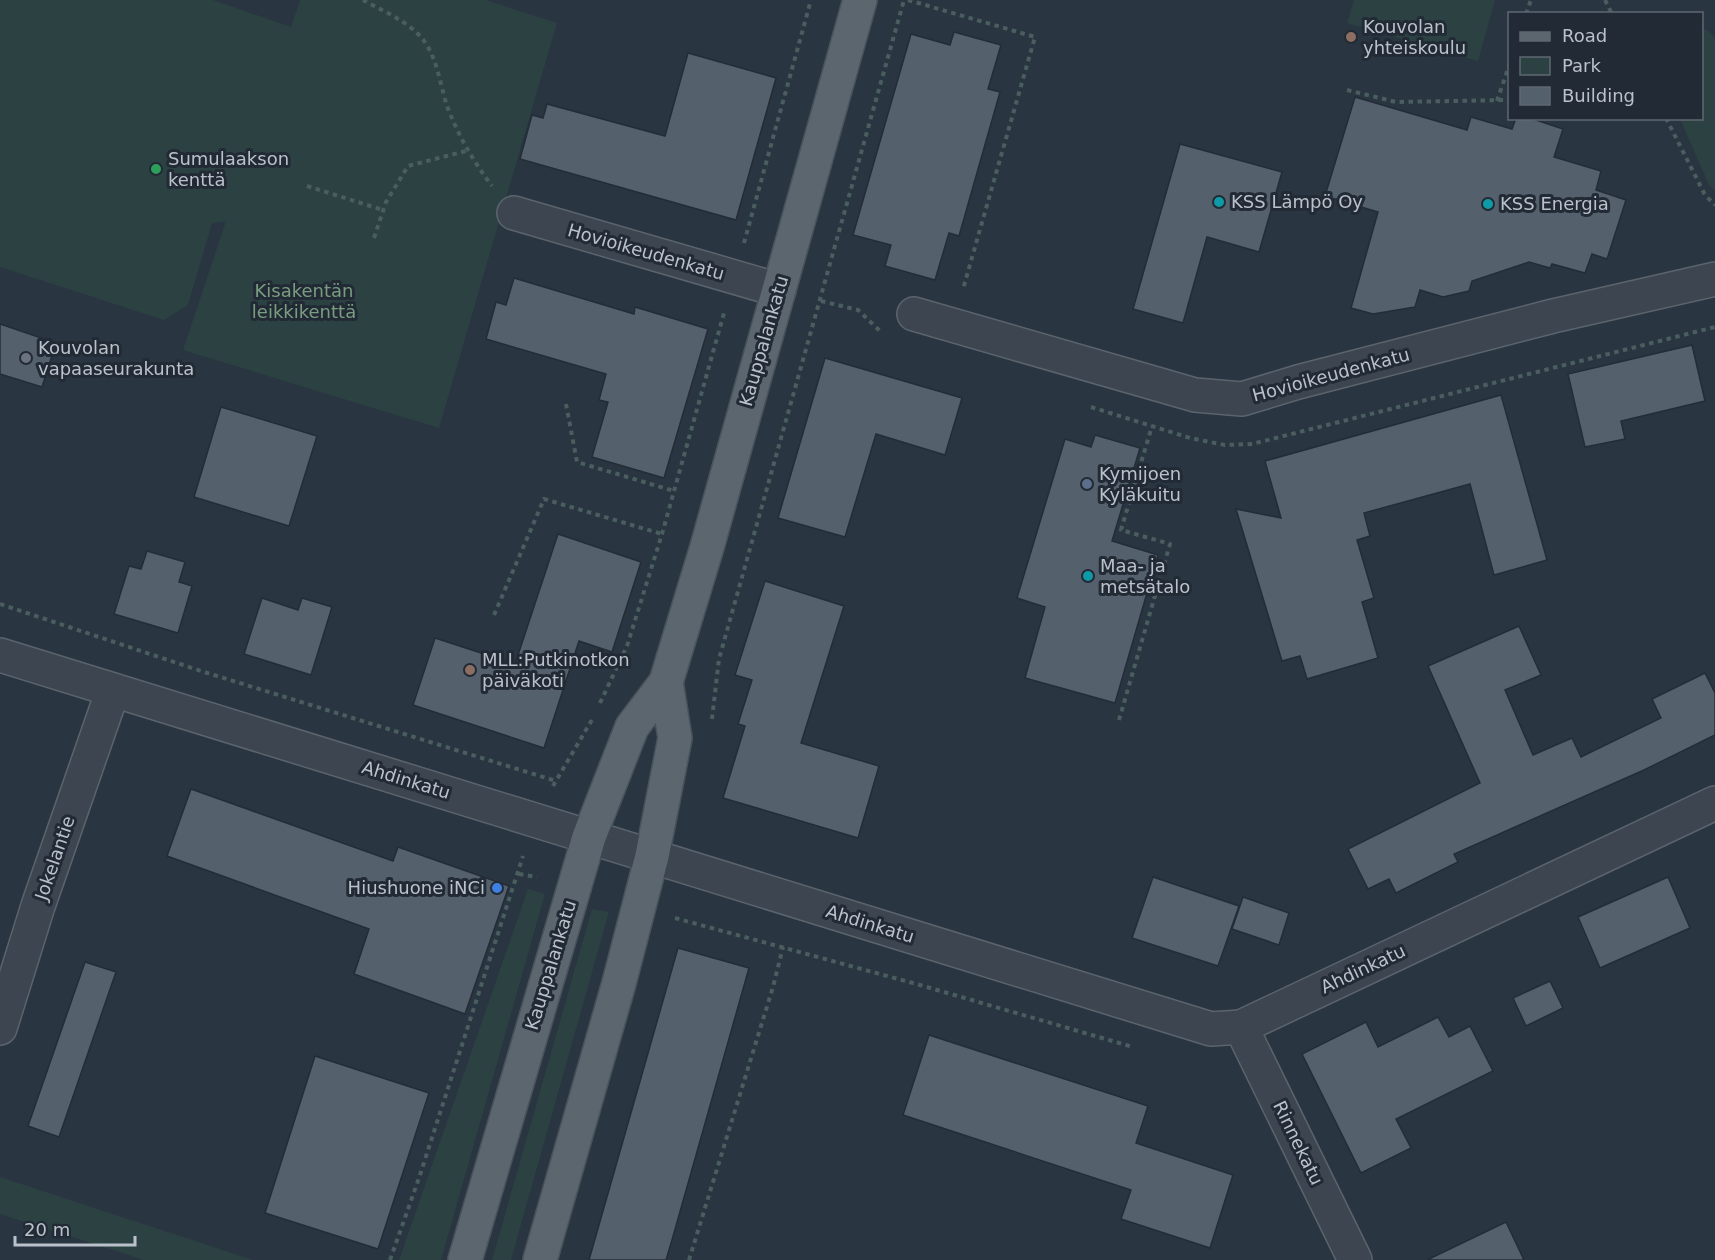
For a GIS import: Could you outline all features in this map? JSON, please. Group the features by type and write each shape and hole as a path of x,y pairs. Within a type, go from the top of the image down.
{"main road":[{"name":"Kauppalankatu","path":"465,1260 589,837 632,727 666,682 707,547 860,0"},
{"name":"Kauppalankatu","path":"540,1260 619,983 652,856 675,738 666,682"}],"street":[{"name":"Hovioikeudenkatu","path":"514,213 779,290"},
{"name":"Hovioikeudenkatu","path":"914,314 1194,395 1242,399 1298,382 1553,316 1715,279"},
{"name":"Ahdinkatu","path":"0,655 1211,1029 1240,1027 1715,803"},
{"name":"Jokelantie","path":"0,1028 38,906 113,690"},
{"name":"Rinnekatu","path":"1240,1027 1355,1260"}],"path":[{"path":"363,0 397,18 418,34 435,61 447,105 466,151 514,213"},
{"path":"551,789 596,711 627,646 662,534 811,0"},
{"path":"711,729 719,659 906,0 1035,37 953,325"},
{"path":"1497,101 1508,66"},
{"path":"1347,90 1396,102 1508,100"},
{"path":"1666,120 1705,195 1715,205"},
{"path":"374,238 386,201 408,166 466,151"},
{"path":"307,186 383,210"},
{"path":"566,404 577,462 674,491"},
{"path":"1119,720 1170,544 1121,530 1152,426"},
{"path":"494,615 544,499 662,534"},
{"path":"0,604 201,671 556,782"},
{"path":"390,1260 516,885 525,850"},
{"path":"668,916 1142,1050"},
{"path":"689,1260 773,987 783,947"}],"green space":[{"name":"Kisakentän leikkikenttä","path":"0,0 213,0 291,27 300,0 486,0 557,23 439,428 183,350 226,221 212,223 188,305 164,320 0,267"},
{"path":"1354,0 1495,0 1478,61 1347,23"},
{"path":"1703,29 1709,31 1715,38 1715,191 1709,185 1680,120 1703,120"},
{"path":"528,889 545,894 441,1260 399,1260"},
{"path":"592,909 609,912 511,1260 492,1260"},
{"path":"0,1177 253,1260 144,1260 0,1214"}],"building":[{"path":"954,32 1001,45 988,89 1000,92 959,236 949,233 935,280 885,266 891,245 853,235 911,34 950,45"},
{"path":"688,53 776,78 736,220 520,159 532,115 543,118 547,104 665,136"},
{"name":"KSS Energia","path":"1355,97 1467,130 1471,117 1512,129 1515,120 1536,120 1563,129 1554,157 1601,171 1596,190 1626,200 1607,259 1592,254 1585,273 1552,264 1550,268 1529,262 1472,281 1469,291 1443,297 1420,290 1415,307 1373,314 1351,308 1378,212 1325,196"},
{"name":"KSS Lämpö Oy","path":"1180,144 1282,172 1259,252 1207,237 1183,323 1133,309"},
{"path":"514,278 634,314 635,307 708,329 664,478 592,457 608,402 599,400 606,374 486,339 496,302 506,305"},
{"name":"Kouvolan vapaaseurakunta","path":"0,324 56,343 42,387 0,374"},
{"path":"1692,345 1705,401 1621,421 1625,439 1585,447 1568,374"},
{"path":"825,358 962,398 945,455 876,434 845,537 778,518"},
{"path":"1501,395 1547,560 1494,575 1470,484 1364,513 1370,536 1357,540 1374,598 1362,602 1378,658 1307,679 1300,656 1282,661 1236,509 1281,518 1265,461"},
{"path":"221,407 317,436 289,526 194,497"},
{"name":"Maa- ja metsätalo","path":"1095,435 1140,448 1112,541 1158,555 1115,703 1025,678 1045,607 1017,598 1065,439 1091,447"},
{"path":"558,534 641,562 612,652 579,641 544,748 413,705 435,638 515,664"},
{"path":"147,551 185,562 179,582 192,586 178,633 114,614 129,566 141,569"},
{"path":"765,581 844,606 801,743 879,766 858,838 723,798 745,726 738,724 752,680 735,675"},
{"path":"262,598 298,610 302,598 332,607 311,675 244,654"},
{"path":"1519,626 1541,675 1505,690 1533,755 1572,738 1581,757 1661,718 1652,699 1705,673 1715,693 1715,735 1644,770 1454,854 1458,862 1396,893 1389,879 1368,889 1348,849 1480,783 1428,666"},
{"path":"191,789 393,861 398,847 509,886 465,1014 354,974 369,929 167,856"},
{"path":"1153,877 1239,906 1218,966 1132,938"},
{"path":"1668,877 1690,928 1600,968 1578,917"},
{"path":"1243,897 1289,913 1279,945 1232,929"},
{"path":"678,948 749,968 672,1240 666,1260 589,1260"},
{"path":"85,962 116,972 59,1137 28,1126"},
{"path":"1550,981 1563,1008 1526,1026 1513,998"},
{"path":"1438,1017 1449,1037 1470,1026 1493,1071 1396,1119 1411,1148 1361,1173 1302,1054 1366,1022 1378,1047"},
{"path":"929,1035 1148,1106 1136,1143 1233,1175 1210,1248 1121,1219 1131,1190 903,1115"},
{"path":"315,1056 429,1093 378,1249 265,1213"},
{"path":"1506,1222 1524,1260 1427,1260"}],"place":[{"name":"Kouvolan yhteiskoulu","path":"1351,37"},
{"name":"Sumulaakson kenttä","path":"156,169"},
{"name":"KSS Lämpö Oy","path":"1219,202"},
{"name":"KSS Energia","path":"1488,204"},
{"name":"Kouvolan vapaaseurakunta","path":"26,358"},
{"name":"Kymijoen Kyläkuitu","path":"1087,484"},
{"name":"Maa- ja metsätalo","path":"1088,576"},
{"name":"MLL:Putkinotkon päiväkoti","path":"470,670"},
{"name":"Hiushuone iNCi","path":"497,888"}]}
